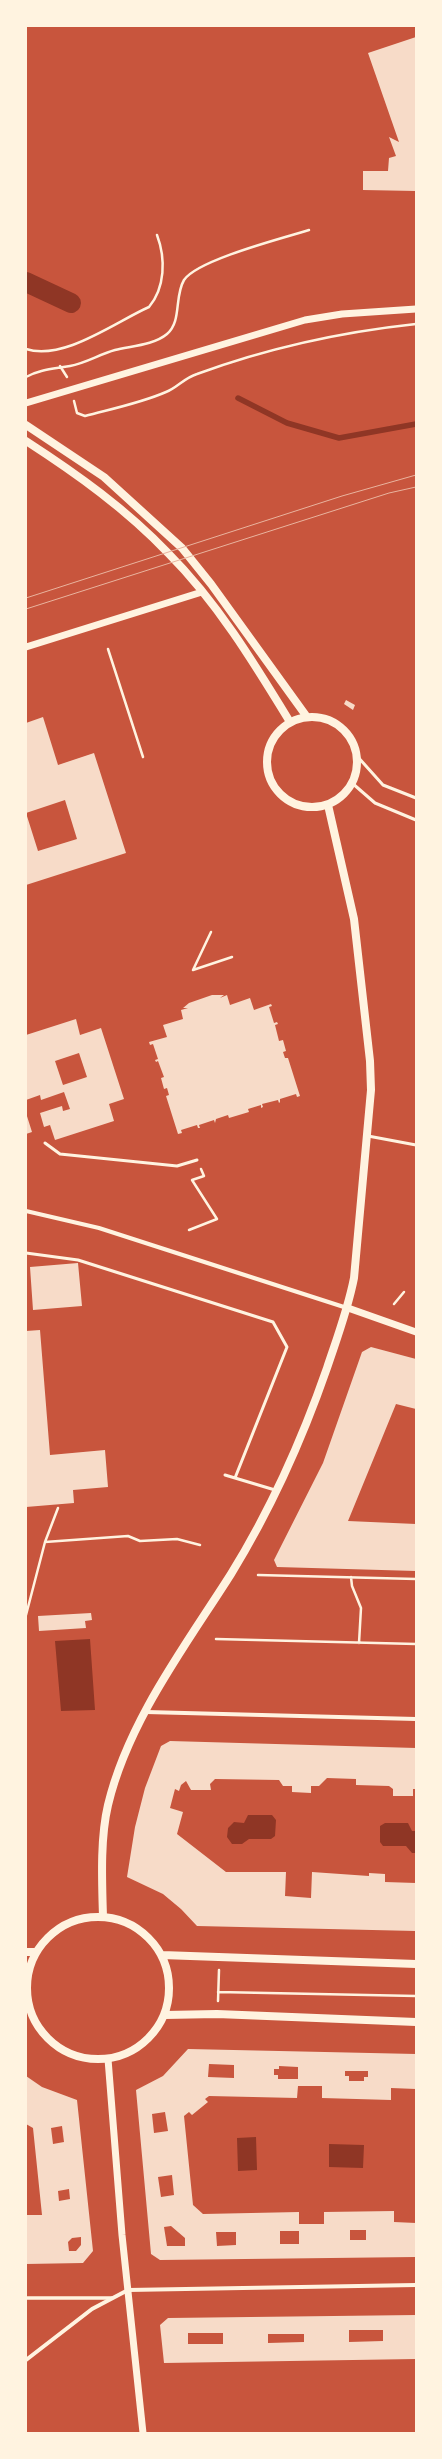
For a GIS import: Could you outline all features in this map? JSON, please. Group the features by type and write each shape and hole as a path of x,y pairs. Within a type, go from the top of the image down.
{"main road":[{"path":"26,425 104,477 182,548 211,584 307,717"},
{"path":"26,441 72,470 121,508 168,553 202,592 249,657 290,722"},
{"path":"307,717 330,721 345,731 352,742 357,756 356,774 352,783 342,796 328,805 316,808 294,805 278,795 265,764 269,745 280,729 290,722 307,717"},
{"path":"103,1917 102,1867 108,1805 127,1750 171,1667 231,1574 278,1491 308,1423 348,1308 354,1278 371,1090 370,1061 354,919 328,805"},
{"path":"103,1917 126,1922 147,1935 162,1955 169,1974 170,1995 165,2015 155,2031 142,2044 126,2054 108,2059 85,2058 64,2050 45,2036 29,2017 26,1990 27,1977 36,1952 53,1932 76,1920 103,1917"},
{"path":"26,1952 36,1952"},
{"path":"162,1955 219,1955 416,1964"},
{"path":"165,2015 217,2014 416,2022"}],"street":[{"path":"26,403 305,320 342,314 416,309"},
{"path":"26,647 202,592"},
{"path":"26,1211 99,1228 348,1308 416,1332"},
{"path":"146,1712 416,1719"},
{"path":"108,2059 128,2290 143,2433"},
{"path":"26,2360 92,2309 128,2290 416,2285"},
{"path":"26,2298 113,2298"}],"lane":[{"path":"357,756 383,786 416,798"},
{"path":"352,783 375,803 416,820"},
{"path":"366,1136 416,1145"},
{"path":"45,1143 60,1154 177,1166 197,1160"},
{"path":"26,1253 78,1260 273,1322 287,1347 235,1478"},
{"path":"225,1475 278,1491"}],"path":[{"path":"26,377 39,370 68,366 98,358 114,350 138,346 166,335 174,325 184,281 192,271 212,261 309,230"},
{"path":"26,349 32,351 64,349 149,307 156,298 162,284 161,246 157,236"},
{"path":"80,416 85,416 167,392 179,382 197,373 284,347 375,329 416,324"},
{"path":"108,649 143,757"},
{"path":"211,932 193,970 232,957"},
{"path":"189,1230 218,1219 192,1180 204,1176 197,1160"},
{"path":"394,1304 404,1292"},
{"path":"26,1615 45,1542 58,1508"},
{"path":"45,1542 128,1536 140,1541 177,1539 200,1545"},
{"path":"258,1574 416,1579"},
{"path":"351,1578 352,1586 361,1608 358,1643"},
{"path":"216,1639 416,1644"},
{"path":"217,2014 219,1955"},
{"path":"218,1992 416,1996"}],"shaded area":[{"path":"90,1639 95,1710 61,1711 55,1641"},
{"path":"248,1815 272,1815 276,1820 275,1836 271,1839 249,1839 242,1844 232,1844 227,1837 228,1828 234,1822 244,1823"},
{"path":"385,1823 408,1823 412,1831 416,1831 416,1853 412,1853 406,1846 383,1846 380,1842 380,1826"},
{"path":"256,2137 257,2170 238,2171 237,2138"},
{"path":"329,2144 364,2145 363,2168 329,2167"}],"building":[{"path":"416,37 416,191 363,190 363,171 388,171 389,158 396,156 389,137 399,142 368,53"},
{"path":"346,700 355,705 353,710 344,704"},
{"path":"43,717 58,765 94,753 126,853 26,885 26,723","holes":["65,800 77,839 38,851 26,813"]},
{"path":"212,995 224,995 220,998 227,995 230,1005 250,998 254,1010 271,1004 272,1006 269,1007 274,1023 277,1022 278,1024 275,1025 279,1041 283,1040 286,1051 283,1052 285,1058 288,1058 300,1096 297,1097 296,1094 280,1099 279,1103 278,1100 262,1104 263,1107 261,1108 261,1105 248,1109 249,1112 229,1118 228,1115 216,1119 215,1123 214,1120 199,1125 200,1128 198,1128 197,1125 181,1130 182,1133 178,1134 166,1096 169,1095 167,1088 164,1089 161,1078 164,1077 158,1061 156,1062 155,1060 158,1059 153,1044 150,1045 149,1042 167,1037 163,1025 183,1019 181,1010 188,1008 183,1008 189,1003"},
{"path":"76,1019 80,1035 101,1028 124,1099 109,1104 114,1121 55,1140 50,1125 44,1127 40,1113 62,1106 63,1111 70,1109 64,1092 41,1100 40,1095 26,1100 26,1035","holes":["79,1053 87,1077 63,1085 55,1061"]},
{"path":"26,1113 32,1132 26,1134"},
{"path":"78,1263 82,1306 33,1310 30,1267"},
{"path":"40,1330 50,1455 105,1450 108,1487 73,1490 74,1503 26,1507 26,1331"},
{"path":"371,1347 416,1359 416,1409 396,1404 348,1521 416,1524 416,1571 277,1567 274,1560 323,1463 362,1352"},
{"path":"91,1613 92,1620 85,1621 86,1628 39,1631 38,1616"},
{"path":"170,1741 416,1748 416,1789 413,1789 413,1796 393,1796 393,1789 389,1786 356,1785 356,1779 327,1778 319,1786 311,1786 311,1793 292,1792 292,1786 283,1786 279,1780 215,1779 210,1784 211,1790 191,1790 186,1781 181,1785 179,1791 175,1789 170,1808 183,1812 177,1834 226,1872 286,1872 285,1896 311,1898 312,1872 369,1876 369,1873 385,1874 385,1882 416,1883 416,1931 197,1926 181,1909 163,1894 127,1877 135,1827 145,1788 161,1746"},
{"path":"188,2049 416,2054 416,2089 391,2088 391,2100 322,2098 322,2086 298,2086 297,2098 209,2096 205,2099 208,2102 192,2115 189,2112 184,2116 193,2205 203,2214 299,2212 299,2224 324,2224 324,2212 394,2211 394,2222 416,2223 416,2257 160,2260 151,2254 136,2090 163,2076","holes":["209,2064 234,2065 234,2078 208,2077","279,2066 298,2067 298,2079 278,2079 278,2075 274,2075 274,2069 279,2069","345,2071 368,2071 368,2077 364,2077 364,2081 349,2081 349,2076 345,2076","165,2112 168,2131 154,2133 152,2114","172,2175 174,2195 161,2197 158,2177","171,2226 185,2238 185,2246 167,2246 164,2227","350,2230 366,2230 366,2240 350,2240","280,2231 299,2231 299,2244 280,2244","216,2232 236,2232 236,2245 217,2246"]},
{"path":"26,2076 42,2087 77,2100 93,2251 83,2263 26,2264 26,2215 42,2215 33,2128 26,2124","holes":["62,2126 64,2142 53,2144 51,2128","69,2189 70,2199 59,2201 58,2191","81,2237 81,2245 76,2251 69,2251 68,2242 72,2238"]},
{"path":"416,2315 416,2359 164,2363 160,2325 168,2318","holes":["349,2330 383,2330 383,2341 349,2342","188,2333 223,2333 223,2344 188,2344","268,2334 304,2334 304,2342 268,2343"]}],"waterway":[{"path":"26,282 71,303"},
{"path":"238,398 287,423 339,438 416,424"}],"tram line":[{"path":"26,598 342,496 416,475"},
{"path":"26,609 389,493 416,487"}]}
